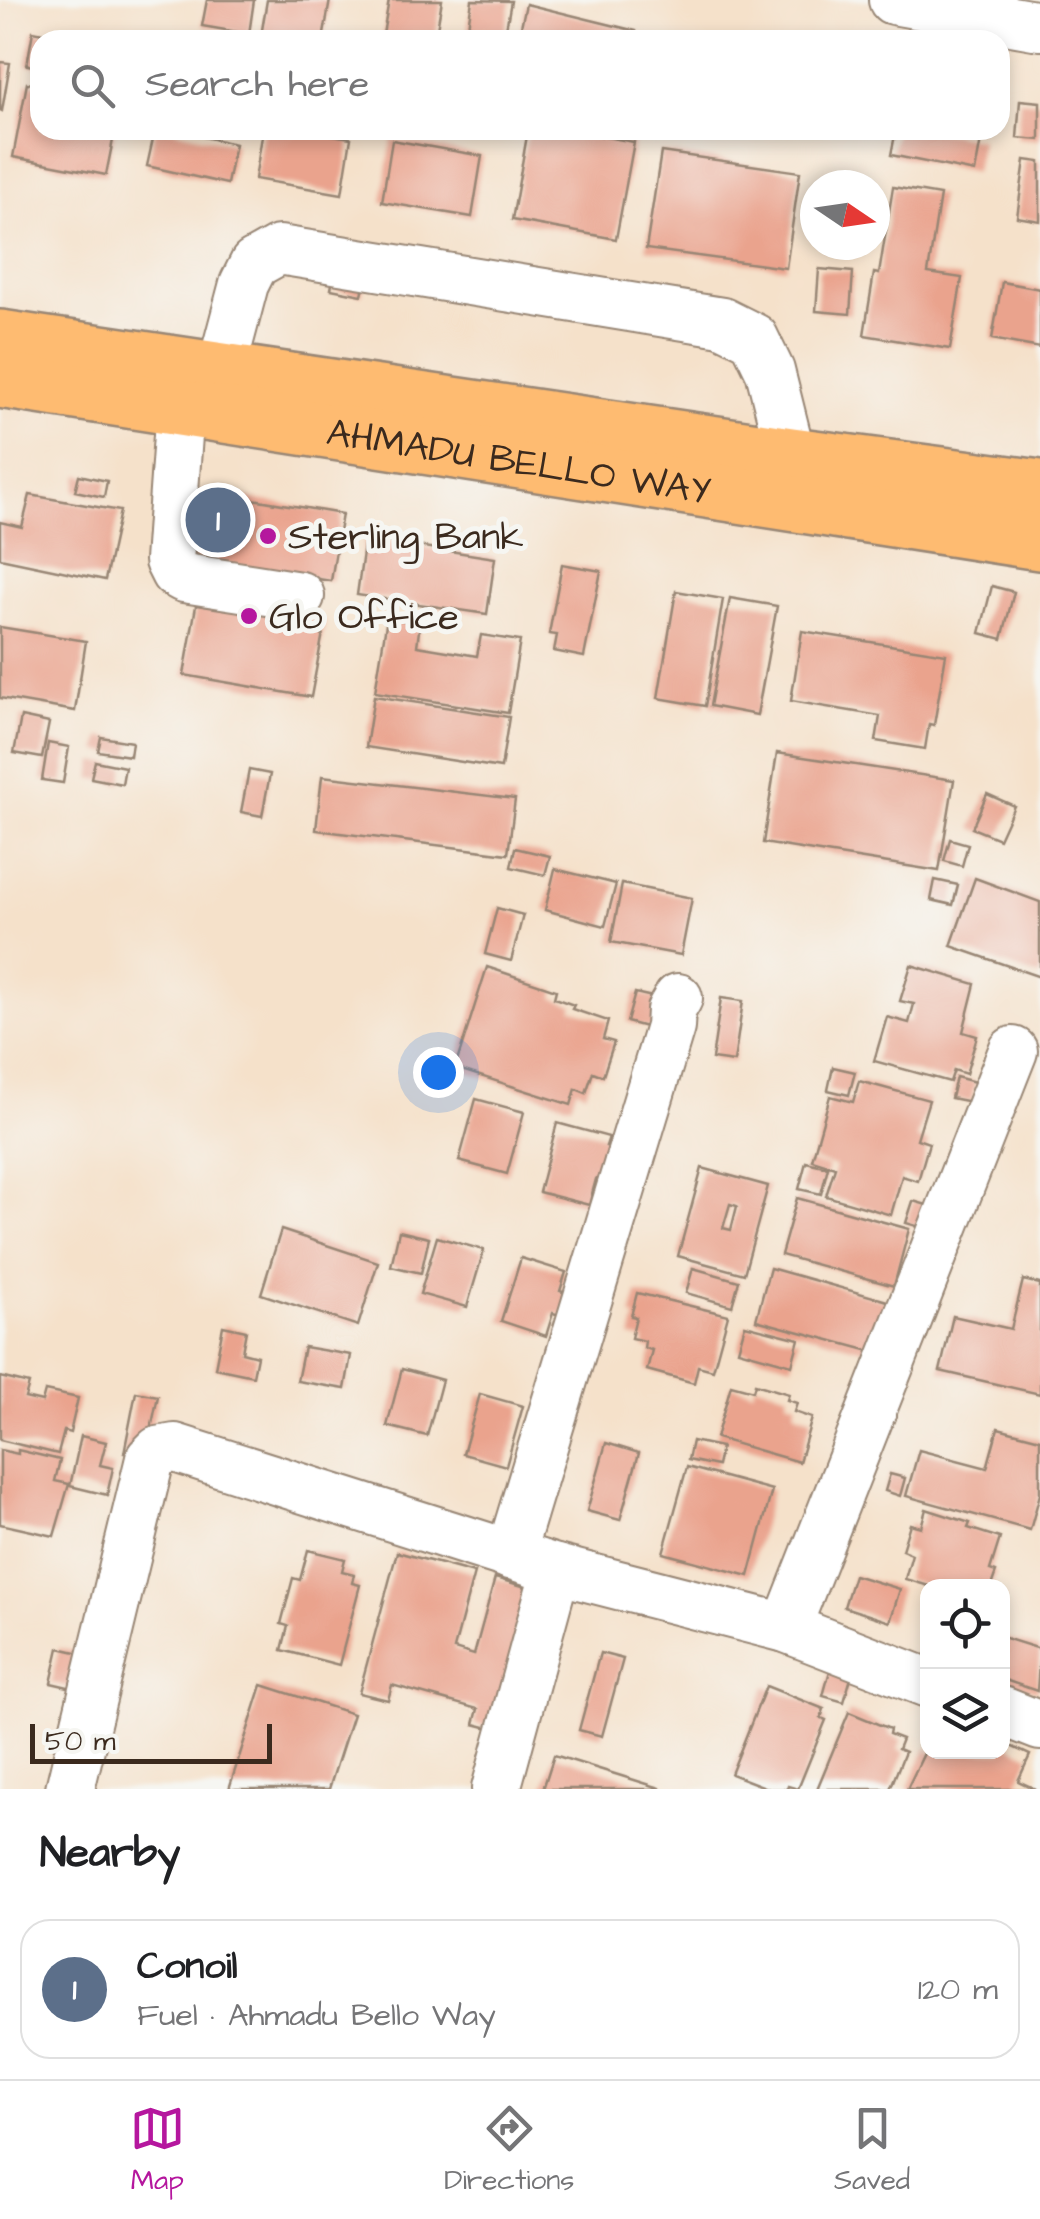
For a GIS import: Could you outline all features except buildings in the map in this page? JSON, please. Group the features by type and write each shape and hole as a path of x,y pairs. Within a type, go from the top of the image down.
{"main road":[{"name":"AHMADU BELLO WAY","path":"0,338 1040,488"},
{"name":"AHMADU BELLO WAY","path":"0,380 1040,542"}],"street":[{"path":"893,0 1040,26"},
{"path":"222,371 244,284 254,264 279,250 722,322 754,338 770,371 791,455"},
{"path":"180,407 169,560 175,573 184,578 300,596"},
{"path":"510,1555 670,1026 671,1010 678,998"},
{"path":"786,1628 1012,1051"},
{"path":"70,1789 150,1458 158,1450 175,1448 556,1569 786,1628 920,1679"},
{"path":"496,1789 556,1569"},
{"path":"1010,1714 1040,1726"}],"place":[{"name":"Conoil","path":"218,520"},
{"name":"Sterling Bank","path":"268,536"},
{"name":"Glo Office","path":"249,616"}]}
